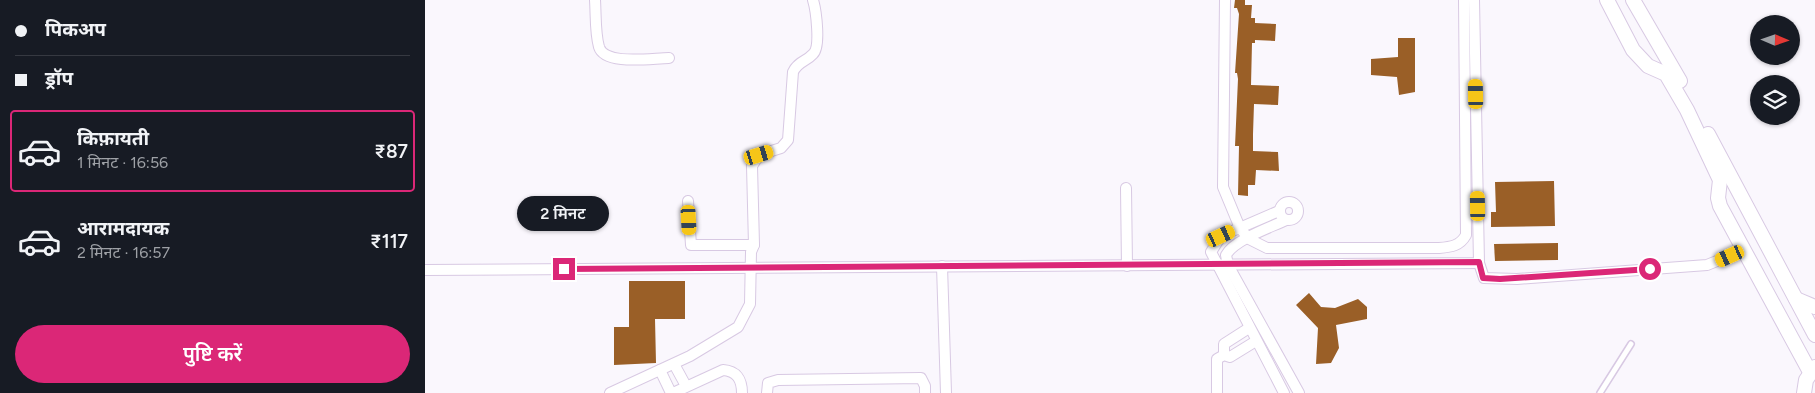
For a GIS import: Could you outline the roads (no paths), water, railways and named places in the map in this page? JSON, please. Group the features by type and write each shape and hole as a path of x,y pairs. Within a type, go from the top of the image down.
{"street":[{"path":"595,0 599,47 604,55 613,59 669,58"},
{"path":"610,393 674,364 738,327 750,304 753,268 752,166 759,155 781,148 788,140 793,72 797,64 813,55 817,48 816,8 813,0"},
{"path":"1225,0 1223,187 1240,228 1249,239 1267,248 1439,248 1452,247 1463,240 1466,235 1464,0"},
{"path":"1474,0 1479,262 1483,278 1517,279 1707,265 1744,250"},
{"path":"1607,0 1633,50 1648,66 1667,74 1687,110 1720,180 1718,198 1720,206 1812,370 1804,393"},
{"path":"1633,0 1675,72 1815,335"},
{"path":"1126,188 1127,266"},
{"path":"688,201 691,245 753,246"},
{"path":"1284,393 1216,266 1211,252 1214,244 1221,236 1279,211 1282,205 1287,202 1293,202 1297,207 1297,216 1292,220 1286,220 1229,249 1225,255 1228,265 1299,393"},
{"path":"1279,211 1286,220"},
{"path":"425,270 1216,266 1479,262"},
{"path":"942,266 946,393"},
{"path":"1796,300 1815,307"},
{"path":"1223,355 1224,344 1249,328"},
{"path":"1217,393 1217,359 1223,355 1230,357 1256,342"},
{"path":"674,364 686,386"},
{"path":"660,370 672,393 723,370 730,370 742,383 742,393"},
{"path":"767,393 768,383 778,380 921,378 925,393"}],"lane":[{"path":"1600,393 1631,344"}]}
